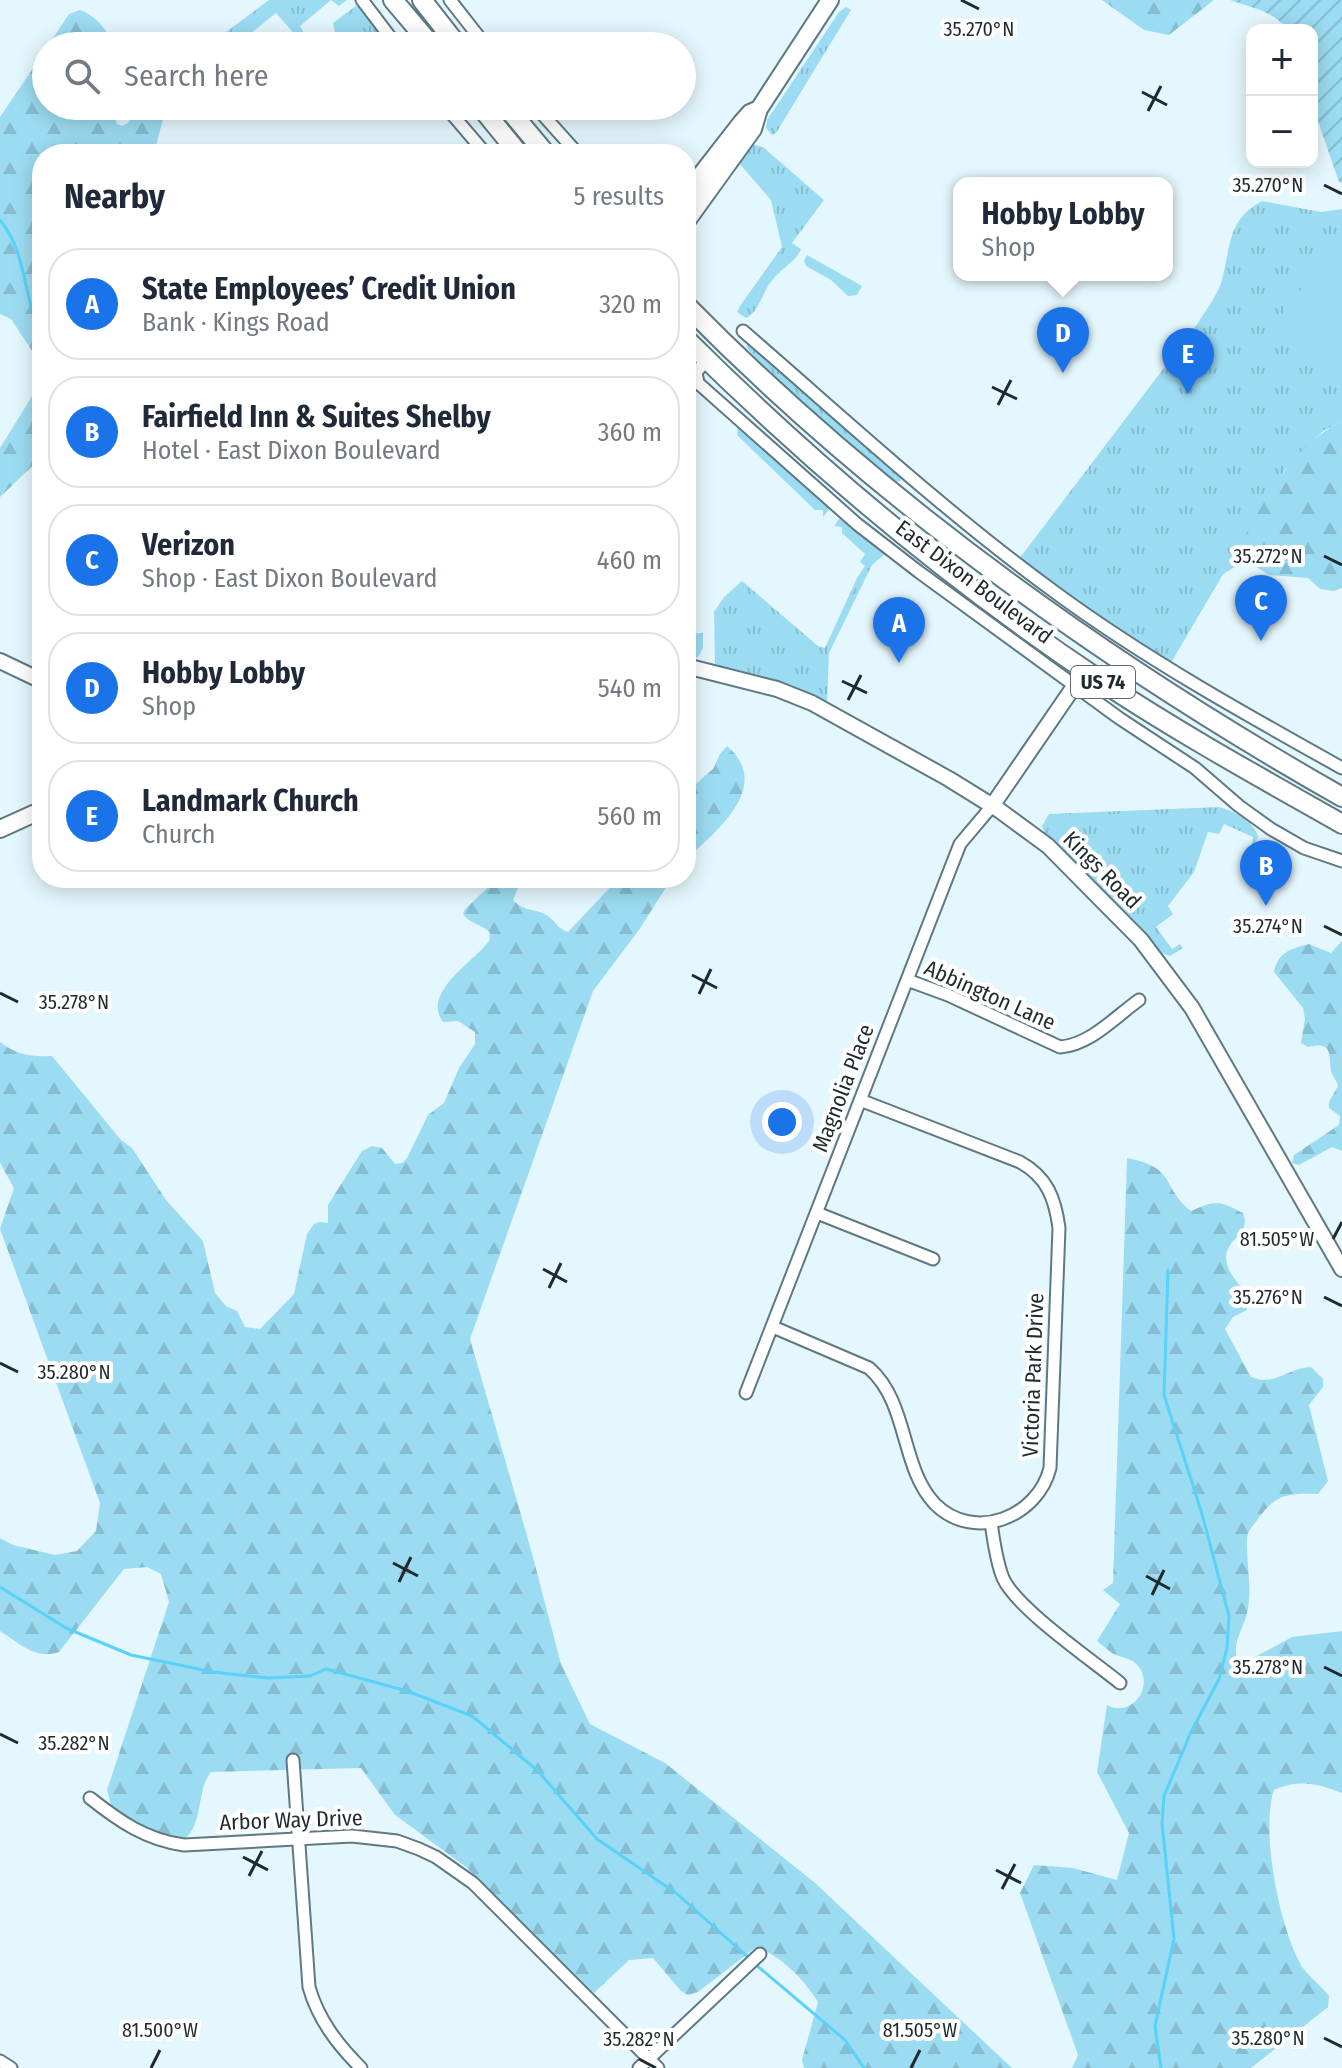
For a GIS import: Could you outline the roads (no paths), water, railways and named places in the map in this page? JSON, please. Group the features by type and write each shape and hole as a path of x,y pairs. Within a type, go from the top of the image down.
{"highway":[{"path":"393,0 421,32"},
{"path":"422,0 447,32"},
{"path":"491,120 511,144"},
{"path":"522,120 539,144"},
{"name":"East Dixon Boulevard","path":"696,315 780,396 898,496 1113,657 1239,737 1342,797"},
{"name":"East Dixon Boulevard","path":"696,349 847,487 950,572 1131,700 1342,824"},
{"path":"1254,773 1274,777 1342,811"}],"main road":[{"path":"696,208 753,129 759,109 830,0"},
{"path":"696,181 742,122 759,109"},
{"path":"0,829 32,815"}],"street":[{"path":"362,0 387,32"},
{"path":"450,0 475,32"},
{"path":"407,32 415,25"},
{"path":"457,120 477,144"},
{"path":"548,120 569,144"},
{"name":"East Dixon Boulevard","path":"743,331 963,522 1071,603 1253,718 1342,768"},
{"name":"East Dixon Boulevard","path":"707,360 696,372 698,383 833,503 919,572 1195,768 1271,829 1304,848 1342,861"},
{"name":"East Dixon Boulevard","path":"898,496 913,479"},
{"path":"833,503 847,487"},
{"path":"0,661 32,676"},
{"name":"Kings Road","path":"696,669 777,689 812,703 992,806 1028,831 1071,868 1165,969 1192,1008 1342,1269"},
{"path":"992,806 1075,685"},
{"name":"Magnolia Place","path":"746,1393 960,844 992,806"},
{"name":"Abbington Lane","path":"907,980 948,995 1060,1047 1088,1038 1139,1000"},
{"name":"Victoria Park Drive","path":"860,1100 1020,1162 1035,1170 1054,1197 1059,1228 1050,1468 1047,1482 1025,1509 991,1523"},
{"path":"817,1213 933,1259"},
{"path":"773,1327 869,1368 879,1377 891,1395 920,1479 936,1505 964,1520 991,1523 1003,1578 1010,1591 1028,1610 1120,1683"},
{"path":"293,1760 309,1987 313,2002 330,2033 361,2068"},
{"name":"Arbor Way Drive","path":"90,1798 133,1829 166,1843 184,1845 352,1836 397,1841 419,1849 456,1869 484,1894 658,2068"},
{"path":"639,2068 760,1954"},
{"path":"0,2061 11,2068"}],"waterway":[{"path":"0,220 16,247 32,309"},
{"path":"1161,2068 1155,2026 1174,1939 1162,1823 1164,1796 1191,1732 1219,1679 1227,1648 1229,1616 1202,1514 1164,1395 1168,1270"},
{"path":"0,1587 66,1628 131,1655 213,1672 268,1678 310,1676 326,1669 407,1691 472,1716 538,1771 597,1839 676,1893 750,1959"},
{"path":"755,1964 845,2040 864,2068"}],"place":[{"name":"Hobby Lobby","path":"1063,373"},
{"name":"Landmark Church","path":"1188,394"},
{"name":"Verizon","path":"1261,641"},
{"name":"State Employees’ Credit Union","path":"899,663"},
{"name":"Fairfield Inn & Suites Shelby","path":"1266,906"}]}
